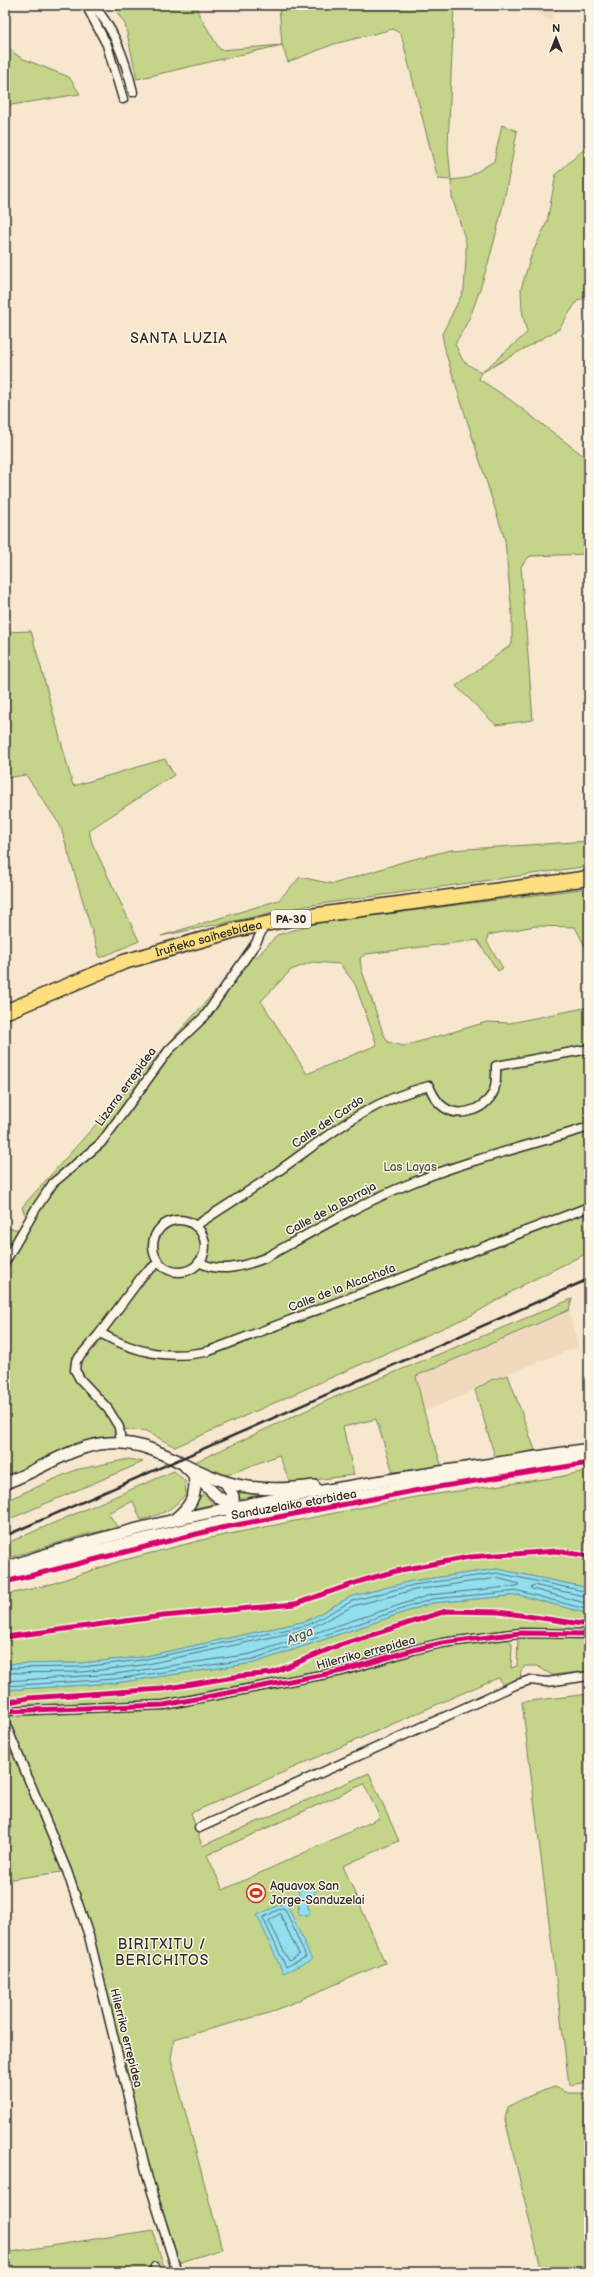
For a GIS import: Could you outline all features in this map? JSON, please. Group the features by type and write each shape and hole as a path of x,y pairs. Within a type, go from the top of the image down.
{"highway":[{"name":"Iruñeko saihesbidea","path":"5,1012 124,962 183,944 265,924 296,918 589,878"}],"main road":[{"path":"5,1484 72,1452 92,1446 121,1443 146,1446 222,1481 269,1489 328,1485 352,1492"},
{"name":"Sanduzelaiko etorbidea","path":"5,1576 132,1542 352,1492 589,1449"},
{"name":"Sanduzelaiko etorbidea","path":"5,1568 111,1536 233,1507 352,1492 589,1458"},
{"path":"184,1464 194,1476 233,1507"},
{"path":"194,1476 195,1496"},
{"path":"173,1521 185,1511 195,1496 206,1486 222,1481"},
{"path":"132,1542 156,1533 224,1518 233,1507 233,1496 222,1481"}],"street":[{"path":"86,5 107,45 123,99"},
{"path":"93,5 107,25 123,59 133,92"},
{"name":"Lizarra errepidea","path":"5,1262 34,1210 53,1183 101,1143 169,1050 205,1016 256,943 265,924"},
{"name":"Calle del Cardo","path":"195,1226 276,1173 358,1114 385,1100 429,1086 433,1096 447,1109 454,1112 472,1111 492,1094 496,1085 496,1066 589,1049"},
{"name":"Calle de la Borraja","path":"199,1262 207,1267 223,1269 249,1264 265,1258 373,1200 409,1184 518,1147 589,1127"},
{"name":"Calle de la Alcachofa","path":"100,1332 127,1347 148,1353 174,1356 194,1354 209,1350 589,1207"},
{"path":"176,1220 183,1220 195,1226 202,1235 205,1247 199,1262 194,1267 179,1271 165,1267 159,1262 155,1255 154,1239 162,1226 176,1220"},
{"path":"121,1443 119,1427 108,1409 80,1379 75,1370 76,1361 143,1275 159,1262"},
{"name":"Hilerriko errepidea","path":"5,1711 164,1705 342,1671 442,1643 520,1633 589,1634"},
{"path":"199,1828 530,1680 547,1682 589,1676"},
{"name":"Hilerriko errepidea","path":"5,1723 68,1871 88,1936 148,2179 177,2272"}],"shaded area":[{"path":"521,5 559,5 550,20"},
{"path":"569,1310 578,1347 491,1380 475,1390 424,1412 416,1376"},
{"path":"589,1338 589,1368 581,1342"}],"green space":[{"path":"112,5 197,5 198,13 220,50 282,45 137,79 125,24"},
{"path":"279,5 454,5 448,147 451,180 438,179 401,34 393,29 334,44 288,62 282,45"},
{"path":"5,46 21,58 69,77 80,94 5,106"},
{"path":"502,125 517,131 509,176 494,243 481,287 471,313 455,344 463,361 481,373 479,379 509,399 589,460 589,554 530,556 521,566 533,720 496,725 456,686 512,644 512,614 505,540 446,354 442,334 464,290 466,259 466,242 452,197 451,180 467,178 494,161"},
{"path":"589,145 589,295 577,301 559,329 481,373 527,333 522,310 521,289 531,256 547,222 556,174"},
{"path":"31,631 73,786 165,759 174,775 89,830 92,843 139,941 100,958 60,825 26,775 5,778 5,632"},
{"path":"589,841 589,866 306,906 161,936 279,900 300,877 333,884 406,861 451,850"},
{"name":"Las Layas","path":"589,888 589,954 575,927 535,926 488,935 487,942 503,968 498,971 477,940 366,954 360,958 361,968 383,1033 388,1042 404,1046 487,1022 510,1023 589,1007 589,1252 523,1285 472,1315 175,1447 146,1431 114,1429 121,1443 72,1452 5,1481 5,1228 23,1230 28,1222 22,1207 246,957 257,957 277,935 318,923","holes":["312,962 340,964 355,984 377,1045 307,1074 261,1001 291,970"]},
{"path":"572,1299 569,1310 416,1376 424,1412 442,1467 393,1472 376,1419 343,1427 354,1475 290,1483 279,1455 227,1475 193,1463 335,1397"},
{"path":"508,1375 535,1450 496,1460 475,1390 491,1380"},
{"path":"129,1459 143,1462 5,1521 5,1501 75,1470"},
{"path":"589,1470 589,1588 497,1569 412,1581 350,1597 307,1621 142,1657 81,1663 5,1664 5,1595 48,1585 120,1561 210,1538 415,1497 559,1477"},
{"path":"174,1471 185,1481 186,1494 166,1511 141,1520 133,1501 108,1513 118,1528 87,1534 5,1559 5,1544"},
{"path":"237,1491 267,1496 238,1500"},
{"path":"203,1494 214,1504 191,1509"},
{"path":"519,1595 589,1614 589,1631 562,1629 513,1632 507,1638 512,1644 511,1668 517,1666 518,1638 589,1638 589,1671 552,1675 537,1666 525,1666 521,1671 520,1679 503,1686 499,1678 490,1681 191,1813 202,1846 369,1773 399,1841 343,1866 385,1963 269,2013 174,2039 171,2059 222,2249 175,2264 148,2179 89,1936 68,1871 5,1880 5,1690 115,1683 254,1663 432,1603","holes":["364,1784 380,1818 223,1890 207,1855","299,1892 313,1898 307,1903 310,1913 307,1916 298,1914 300,1907"]},
{"path":"589,1694 589,2082 569,2085 522,1702"},
{"path":"555,2087 567,2093 589,2093 589,2272 542,2272 505,2119 508,2107 519,2101"},
{"path":"153,2230 165,2272 5,2272 5,2253"}],"water":[{"name":"Arga","path":"497,1569 589,1588 589,1614 519,1595 432,1603 254,1663 115,1683 5,1690 5,1664 81,1663 142,1657 307,1621 350,1597 412,1581"},
{"path":"303,1882 314,1884 316,1889 313,1898 307,1903 310,1913 307,1916 298,1914 300,1907 297,1902 300,1887"},
{"path":"286,1902 312,1960 283,1973 257,1915"}],"waterway":[{"path":"5,518 5,524"}],"railway":[{"path":"5,1536 589,1279"}],"cycle path":[{"path":"5,1582 221,1528 419,1490 589,1463"},
{"path":"5,1637 163,1616 295,1604 361,1581 396,1571 469,1557 556,1551 589,1556"},
{"path":"5,1703 28,1698 162,1689 240,1676 272,1673 337,1646 446,1611 499,1612 589,1625"},
{"path":"5,1711 164,1705 342,1671 442,1643 520,1633 589,1634"}],"place":[{"name":"Aquavox San Jorge-Sanduzelai","path":"256,1893"}],"district":[{"name":"SANTA LUZIA","path":"179,338"},
{"name":"BIRITXITU / BERICHITOS","path":"162,1952"}]}
